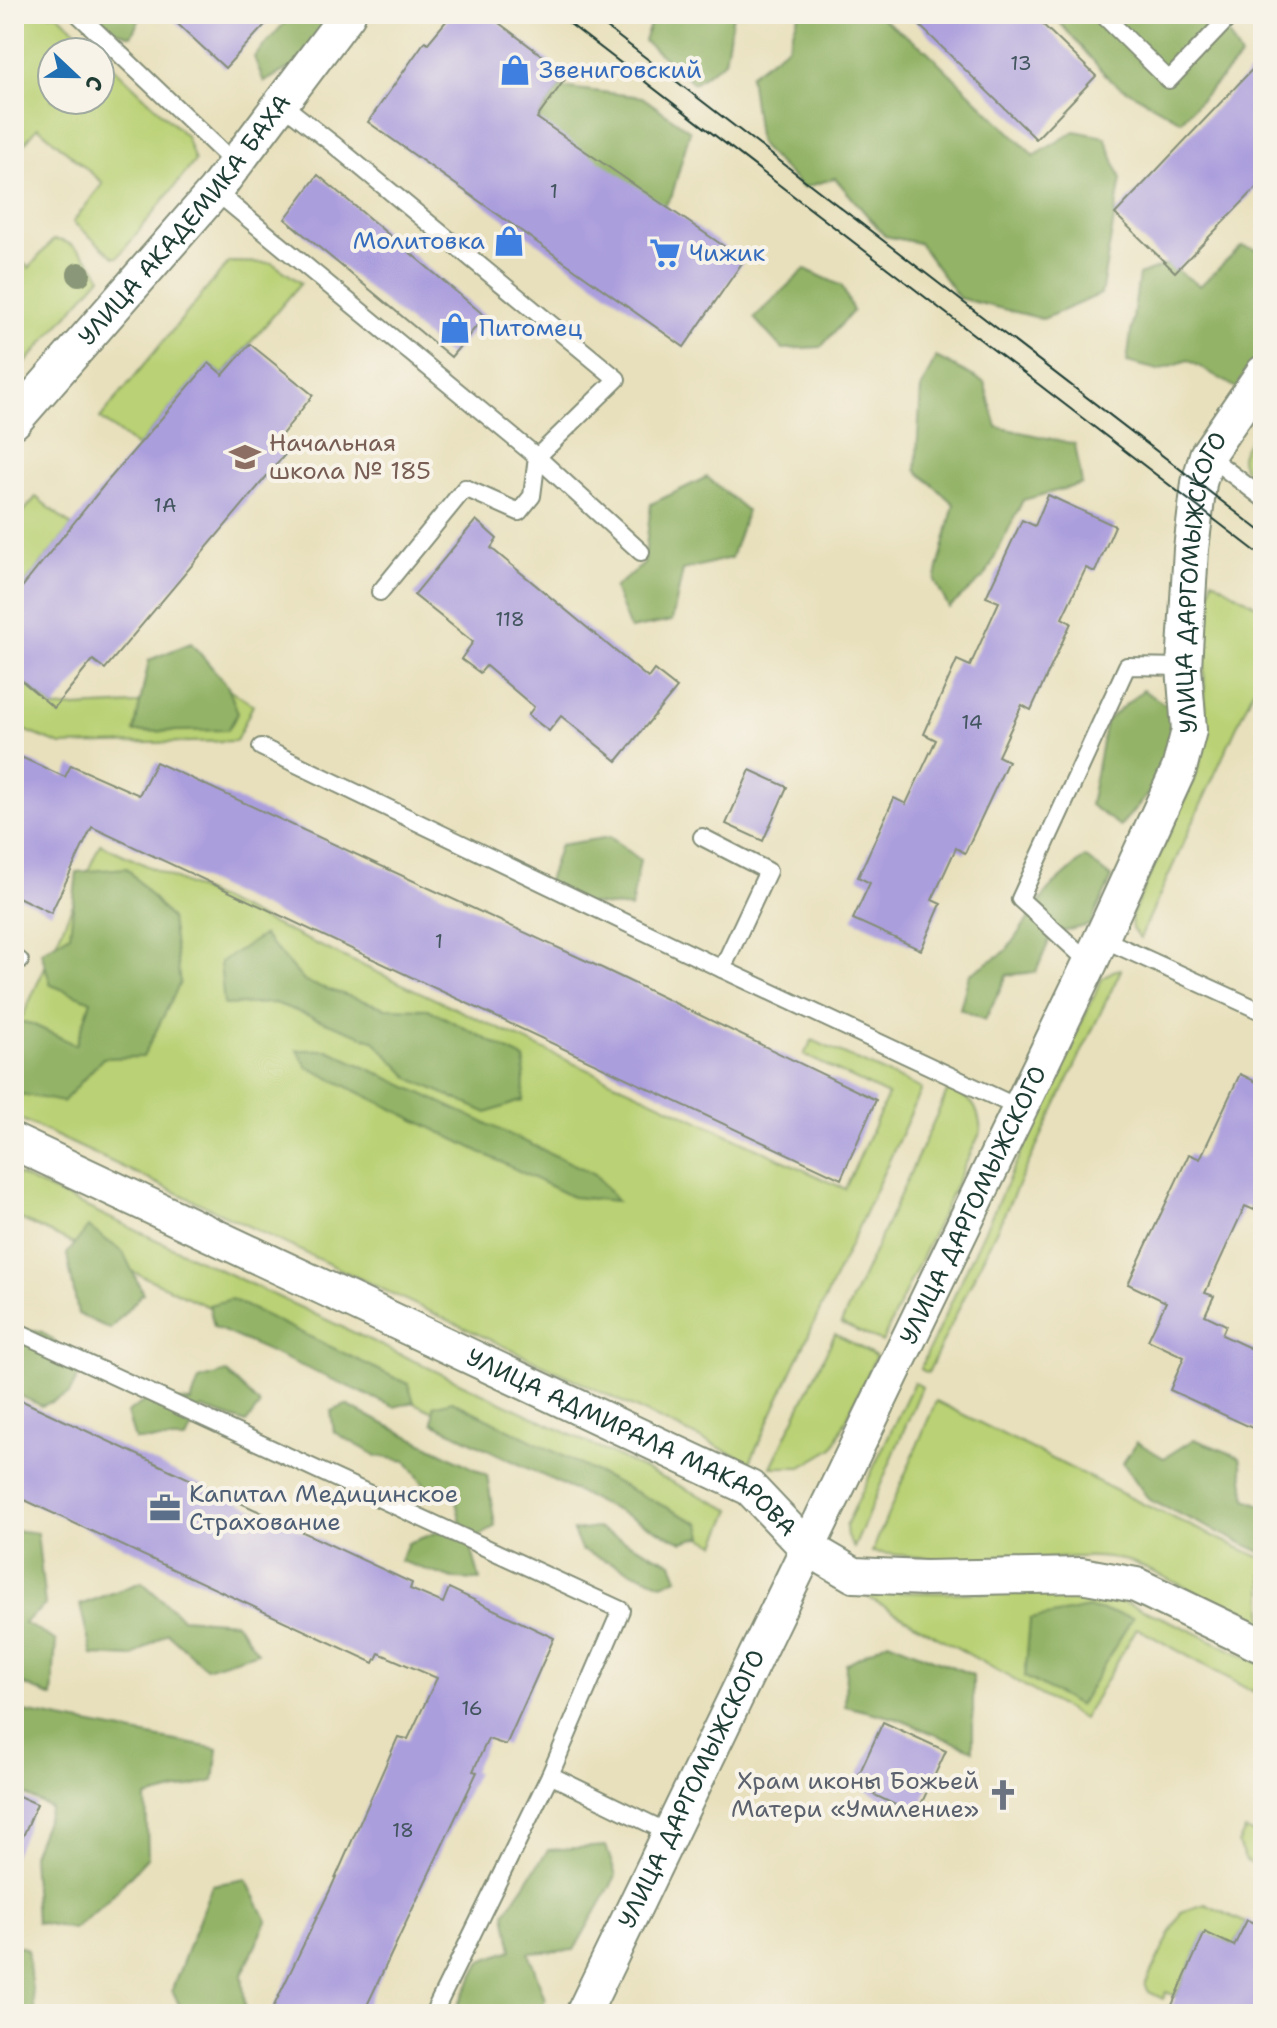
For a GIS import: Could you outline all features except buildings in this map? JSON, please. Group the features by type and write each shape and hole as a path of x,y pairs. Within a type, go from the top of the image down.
{"street":[{"name":"УЛИЦА АКАДЕМИКА БАХА","path":"14,421 215,191 348,14"},
{"name":"УЛИЦА ДАРГОМЫЖСКОГО","path":"583,2014 1096,950 1179,769 1189,730 1184,667 1196,506 1207,455 1263,373"},
{"name":"УЛИЦА АДМИРАЛА МАКАРОВА","path":"14,1142 750,1488 806,1547 854,1575 925,1578 1081,1575 1136,1585 1263,1646"}],"lane":[{"path":"78,14 235,164"},
{"path":"1102,14 1169,80 1232,14"},
{"path":"282,104 617,379 537,457 532,496 519,512 465,488 380,592"},
{"path":"215,191 537,457 641,552"},
{"path":"1207,455 1263,498"},
{"path":"1184,667 1127,666 1020,899 1096,950 1263,1012"},
{"path":"261,747 1019,1108"},
{"path":"702,837 768,871 722,969"},
{"path":"14,1330 621,1610 550,1775 433,2014"},
{"path":"550,1775 669,1833"}],"green space":[{"path":"14,14 58,14 81,36 36,36 36,116 116,116 116,69 186,136 195,161 118,257 114,257 73,222 103,183 38,127 14,156"},
{"path":"83,14 142,15 131,36 91,23"},
{"path":"289,14 333,14 297,64 264,82 254,57 290,17"},
{"path":"654,14 733,14 725,61 694,83 644,41"},
{"path":"799,14 876,14 926,50 1034,156 1075,131 1105,137 1121,179 1101,294 1043,319 959,298 919,243 885,236 835,178 803,188 759,144 750,75 788,46"},
{"path":"1052,14 1217,14 1241,57 1181,121 1111,81"},
{"path":"559,87 642,97 690,131 672,195 650,227 527,135"},
{"path":"53,240 75,247 101,277 14,376 14,255 29,268"},
{"path":"1242,246 1263,251 1263,383 1240,390 1188,360 1158,370 1127,362 1139,275 1168,264 1200,286"},
{"path":"229,262 272,263 301,283 223,375 209,364 137,447 100,418"},
{"path":"805,269 842,286 853,311 821,347 782,349 754,318"},
{"path":"936,357 984,382 997,427 1075,444 1082,484 1023,500 986,575 949,608 935,581 954,504 916,470 921,388"},
{"path":"1263,425 1263,486 1245,469 1241,456"},
{"path":"707,477 747,511 731,558 683,570 672,621 630,629 614,588 644,564 651,504"},
{"path":"36,497 72,526 14,597 14,523"},
{"path":"1212,579 1263,610 1263,669 1140,938 1132,929 1131,917 1192,784 1205,747 1204,655"},
{"path":"191,643 227,685 238,713 228,730 134,732 149,660"},
{"path":"205,673 253,705 236,741 61,745 14,726 14,674 54,708 136,704"},
{"path":"1143,690 1174,710 1164,777 1120,826 1090,805 1106,721"},
{"path":"610,837 640,860 631,908 572,902 547,884 560,845"},
{"path":"100,844 845,1189 888,1095 804,1055 812,1040 922,1089 750,1462 14,1116 14,1012 23,1016"},
{"path":"1085,857 1112,878 1090,925 1052,934 1036,972 1007,975 985,1020 960,1009 969,975 1006,951 1049,889"},
{"path":"127,868 171,919 180,983 143,1057 103,1058 63,1102 14,1093 14,1020 32,1024 76,1045 91,1001 51,985 41,952 70,934 77,872"},
{"path":"263,935 305,982 386,1008 428,1009 525,1059 523,1100 487,1113 411,1079 373,1040 275,1003 224,1005 220,962"},
{"path":"1121,969 928,1373 920,1369 1102,979"},
{"path":"297,1050 328,1050 595,1174 617,1201 572,1197 307,1067"},
{"path":"949,1088 973,1104 981,1131 882,1342 841,1324"},
{"path":"14,1173 731,1510 716,1544 14,1216"},
{"path":"88,1227 123,1252 143,1293 110,1329 78,1314 67,1254"},
{"path":"231,1299 408,1384 414,1402 394,1407 214,1327 209,1305"},
{"path":"14,1328 42,1332 84,1365 69,1394 42,1406 14,1393"},
{"path":"835,1334 876,1356 833,1448 801,1467 771,1467"},
{"path":"226,1372 260,1405 246,1423 201,1408 186,1440 135,1440 127,1413 148,1399 191,1402 199,1380"},
{"path":"914,1382 922,1387 854,1548 847,1537 846,1526"},
{"path":"452,1401 700,1524 703,1536 682,1542 433,1423 433,1406"},
{"path":"936,1401 1145,1505 1263,1559 1263,1624 1132,1562 1117,1559 1089,1557 984,1561 872,1552"},
{"path":"346,1405 487,1475 495,1526 470,1543 480,1580 453,1579 400,1561 408,1543 461,1523 455,1497 432,1495 406,1461 377,1456 334,1432 331,1411"},
{"path":"1194,1439 1240,1457 1246,1499 1263,1506 1263,1553 1149,1500 1123,1463 1137,1442 1164,1458"},
{"path":"597,1528 672,1563 678,1578 662,1584 581,1550 573,1531"},
{"path":"14,1530 37,1533 45,1605 24,1623 56,1641 52,1697 14,1680 17,1628 14,1623"},
{"path":"142,1582 182,1618 235,1622 258,1652 206,1668 167,1633 132,1657 92,1655 80,1605"},
{"path":"859,1592 1095,1594 1160,1617 1263,1665 1253,1692 1137,1628 1083,1719"},
{"path":"1089,1608 1133,1617 1079,1706 1025,1677 1030,1619"},
{"path":"888,1641 973,1675 973,1750 898,1719 845,1706 846,1664"},
{"path":"14,1710 218,1749 214,1781 146,1798 148,1857 102,1906 73,1929 36,1922 32,1855 51,1808 14,1789"},
{"path":"1245,1830 1263,1837 1263,1869 1246,1861 1238,1844"},
{"path":"606,1846 616,1876 574,1950 529,1953 545,2000 537,2014 453,2014 481,1961 512,1950 505,1913 548,1850"},
{"path":"246,1879 267,1921 242,1975 246,2014 184,2014 172,1990 212,1885"},
{"path":"1205,1904 1246,1923 1234,1946 1205,1933 1176,1996 1166,1992 1163,1999 1149,1992 1145,1985 1181,1912"},
{"path":"14,1944 27,1949 35,2014 14,2014"}],"tram line":[{"path":"557,14 1263,557"},
{"path":"589,14 1263,533"}],"place":[{"name":"Звениговский","path":"515,70"},
{"name":"Молитовка","path":"509,241"},
{"name":"Чижик","path":"665,253"},
{"name":"Питомец","path":"455,328"},
{"name":"Начальная школа № 185","path":"245,457"},
{"name":"Капитал Медицинское Страхование","path":"165,1508"},
{"name":"Храм иконы Божьей Матери «Умиление»","path":"1003,1795"}]}
